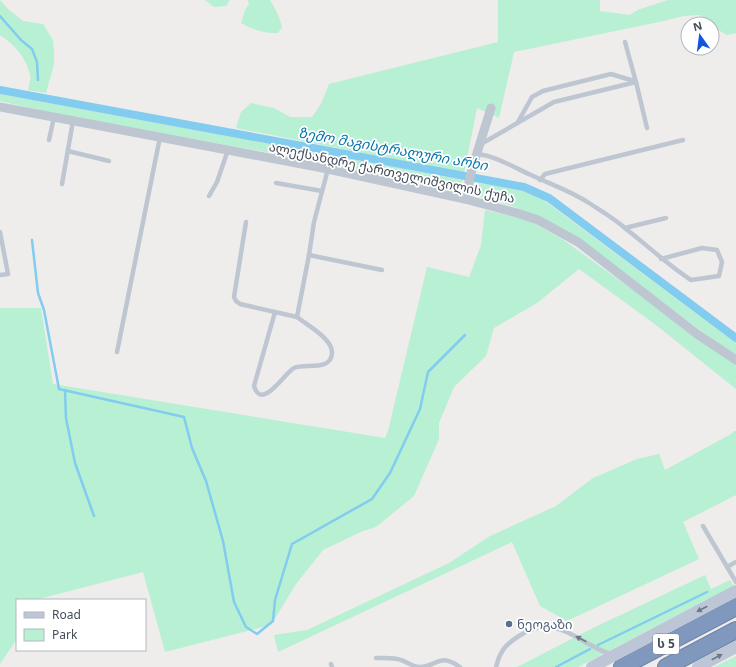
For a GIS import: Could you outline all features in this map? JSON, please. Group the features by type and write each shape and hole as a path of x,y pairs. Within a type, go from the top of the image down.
{"highway":[{"path":"709,621 736,603"},
{"name":"ს 5","path":"619,661 736,608"},
{"name":"ს 5","path":"666,667 735,635"}],"street":[{"name":"ალექსანდრე ქართველიშვილის ქუჩა","path":"0,107 328,170 466,194 538,220 578,242 697,334 736,360"},
{"path":"466,194 472,169 491,108"},
{"path":"592,667 619,661 736,591"},
{"path":"698,667 735,635"}],"lane":[{"path":"625,42 647,128"},
{"path":"517,123 532,97 543,91 610,74 636,82"},
{"path":"480,144 554,102 636,82"},
{"path":"49,140 54,117"},
{"path":"62,184 73,121"},
{"path":"117,352 160,137"},
{"path":"540,180 545,174 684,140"},
{"path":"209,196 217,182 228,150"},
{"path":"68,151 109,161"},
{"path":"477,154 488,155 578,196 626,228 661,259 691,280 719,276 722,262 717,250 702,248 661,259"},
{"path":"297,317 310,255 314,222 328,170"},
{"path":"276,183 322,191"},
{"path":"626,228 666,218"},
{"path":"246,222 234,298 240,304 297,317 326,339 331,347 332,354 330,361 322,366 295,368 291,370 273,390 263,394 255,390 254,386 275,312"},
{"path":"0,232 8,274 0,275"},
{"path":"310,255 382,270"},
{"path":"703,526 736,582"},
{"path":"727,567 736,562"},
{"path":"496,667 499,655 506,645 526,631 537,627 549,626 561,629 619,661"},
{"path":"376,658 390,657 419,666 446,660 453,662 460,667"}],"green space":[{"path":"0,0 8,9 23,21 43,24 53,40 54,64 46,93 28,90 30,77 23,57 15,47 0,35"},
{"path":"205,0 230,0 226,6 214,7"},
{"path":"248,0 270,0 280,19 282,27 278,33 259,31 241,23 245,10 249,4"},
{"path":"498,0 600,0 600,11 629,15 640,9 668,0 736,0 736,33 727,35 720,31 720,16 680,16 659,22 514,52 499,118 477,108 464,173 236,128 241,112 251,103 274,108 290,117 312,117 321,104 329,84 498,42"},
{"path":"0,94 463,180 459,189 455,192 321,162 70,117 0,101"},
{"path":"472,182 516,189 541,198 736,343 736,356 633,280 554,227 520,209 474,195"},
{"path":"485,210 528,220 562,239 736,364 736,389 656,325 579,269 537,303 494,328 486,356 454,387 439,423 439,439 414,496 376,527 363,531 323,550 296,584 271,625 165,652 143,572 39,599 16,599 16,640 0,664 0,308 41,308 53,384 385,438 388,431 427,267 469,277 467,283 481,245"},
{"path":"736,431 736,495 683,522 699,559 567,621 540,606 512,542 278,652 274,635 307,630 449,563 490,536 556,506 593,478 637,459 659,454 665,470"},
{"path":"705,575 711,589 730,580 734,586 578,667 517,667 593,628"},
{"path":"736,656 736,667 714,667"}],"waterway":[{"path":"0,16 21,40 32,49 37,62 38,80"},
{"name":"ზემო მაგისტრალური არხი","path":"0,90 524,187 549,198 736,338"},
{"path":"32,240 38,293 44,310 59,389 184,417 192,448 206,481 223,541 234,602 246,627 257,634 273,621 275,600 292,544 372,499 390,473 420,409 428,372 465,335"},
{"path":"65,390 66,418 75,463 94,516"},
{"path":"598,645 707,592"},
{"path":"556,667 590,649"}],"place":[{"name":"ნეოგაზი","path":"509,624"}]}
